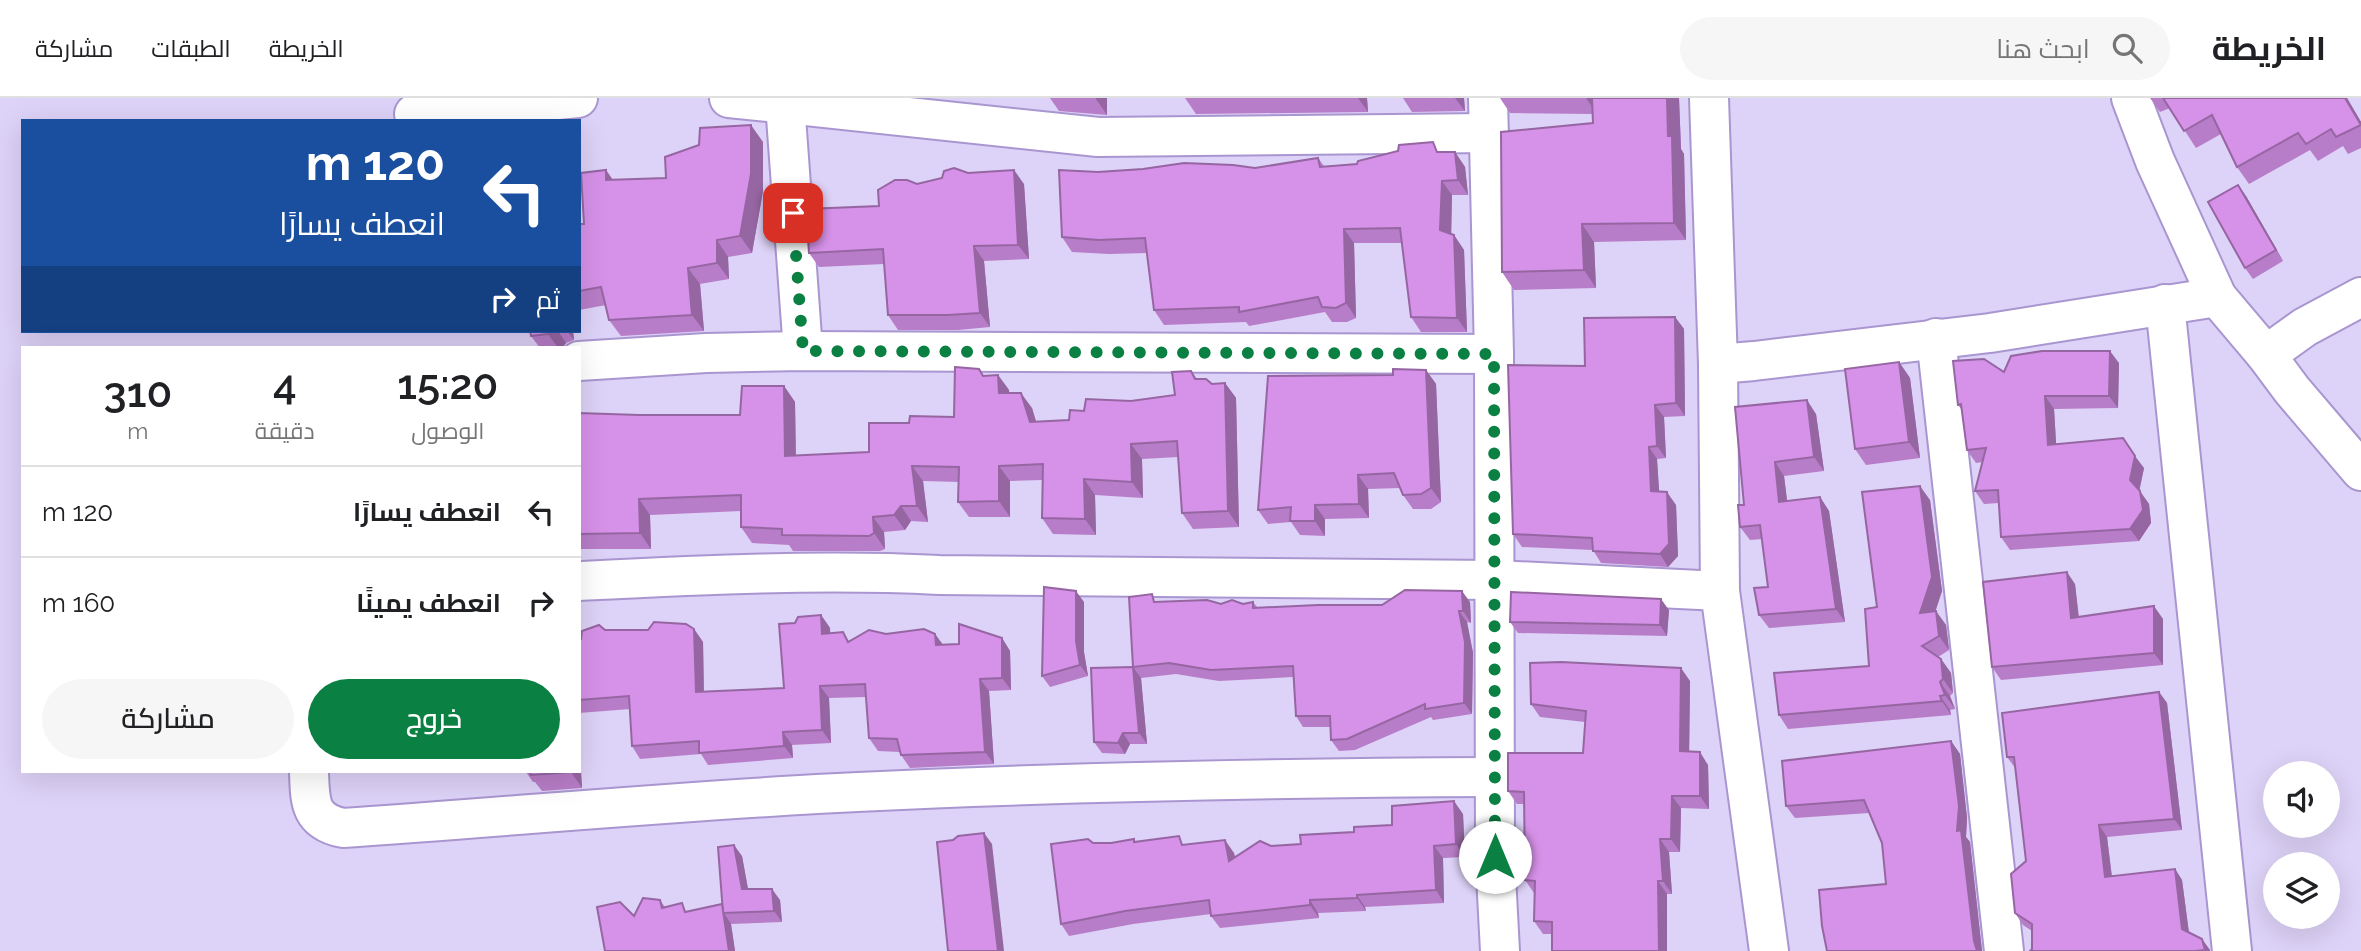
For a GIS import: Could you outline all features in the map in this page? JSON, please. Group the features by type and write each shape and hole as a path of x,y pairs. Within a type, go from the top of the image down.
{"street":[{"path":"414,114 578,98"},
{"path":"729,98 1044,115 1098,137 1489,116 1496,580 1495,857 1500,951"},
{"path":"1709,98 1718,364 1720,591 1769,951"},
{"path":"2131,98 2155,161 2217,297 2361,471"},
{"path":"785,103 803,351"},
{"path":"1718,364 1755,362 1990,333 2217,297"},
{"path":"2266,355 2305,327 2361,297"},
{"path":"2165,304 2232,951"},
{"path":"1936,338 2004,951"},
{"path":"581,361 803,351 1494,354"},
{"path":"581,581 797,571 1115,578 1496,580 1720,591"},
{"path":"309,773 313,807 319,818 330,825 343,828 816,794 989,786 1269,778 1495,778"}],"building":[{"path":"1592,98 1667,98 1668,136 1672,136 1674,223 1582,224 1584,270 1502,272 1501,132 1593,123"},
{"path":"2163,98 2345,98 2361,125 2336,137 2331,129 2306,144 2298,133 2237,167 2212,115 2184,131"},
{"path":"751,125 751,174 740,236 717,240 717,263 688,268 692,315 609,320 601,287 581,291 581,224 584,224 581,173 606,170 606,180 666,178 665,157 699,145 700,128"},
{"path":"1433,142 1437,152 1455,152 1458,180 1442,181 1440,230 1454,235 1457,318 1411,317 1400,228 1344,229 1346,303 1336,308 1322,307 1318,297 1239,312 1239,307 1154,310 1145,238 1099,240 1062,237 1059,170 1098,172 1184,163 1255,168 1318,158 1320,167 1357,164 1358,161 1398,151 1399,145"},
{"path":"954,168 968,173 1014,170 1018,245 974,246 980,313 888,315 883,249 809,253 806,209 879,206 878,190 895,180 907,180 917,184 942,178 944,171"},
{"path":"2238,185 2276,250 2245,268 2208,202"},
{"path":"1675,317 1676,403 1655,405 1657,446 1649,447 1651,491 1667,492 1669,544 1660,554 1593,551 1592,538 1513,534 1508,365 1585,366 1584,318"},
{"path":"530,333 549,333 548,334 531,336"},
{"path":"2042,351 2110,351 2109,396 2045,396 2048,445 2123,438 2135,456 2130,480 2140,491 2143,510 2130,529 2001,537 1998,490 1975,491 1986,448 1967,450 1953,361 1984,359 2004,372 2011,356"},
{"path":"1899,362 1909,442 1855,449 1845,369"},
{"path":"955,367 979,369 983,376 998,375 999,393 1021,393 1030,422 1069,420 1070,410 1084,411 1086,399 1131,401 1175,395 1172,372 1191,371 1195,379 1206,379 1212,384 1225,383 1228,511 1182,513 1177,441 1131,444 1132,482 1084,479 1085,519 1042,518 1043,464 999,466 999,501 958,502 959,467 912,466 917,506 901,506 894,515 873,517 874,533 869,536 782,535 782,529 741,527 741,495 639,499 640,533 581,534 581,413 740,415 742,386 784,386 785,456 869,452 869,423 909,423 910,416 954,417"},
{"path":"1393,369 1426,370 1431,488 1421,494 1403,495 1394,473 1358,475 1359,504 1315,505 1315,521 1290,521 1291,507 1258,510 1268,376 1393,375"},
{"path":"1807,400 1814,457 1775,462 1779,502 1820,497 1836,609 1759,615 1754,588 1768,587 1760,525 1740,527 1738,505 1744,505 1735,407"},
{"path":"1920,486 1932,577 1920,613 1936,611 1939,636 1922,646 1941,659 1943,679 1940,682 1945,695 1940,696 1942,701 1779,715 1774,673 1869,666 1865,609 1877,607 1862,492"},
{"path":"2067,572 2071,618 2154,606 2154,653 1992,667 1983,582"},
{"path":"1044,587 1076,591 1076,641 1080,665 1042,676"},
{"path":"1405,590 1462,591 1463,611 1459,611 1465,642 1464,703 1425,709 1425,704 1347,739 1331,740 1330,716 1296,716 1293,666 1211,670 1169,663 1133,667 1129,597 1152,594 1154,602 1207,600 1221,604 1232,600 1243,604 1253,602 1253,608 1382,605"},
{"path":"1511,592 1661,599 1660,625 1510,622"},
{"path":"821,615 822,634 843,632 848,642 869,630 886,634 924,629 935,634 936,645 959,644 959,624 1002,638 1002,678 980,679 985,752 901,755 897,739 869,738 865,684 820,686 822,730 783,732 784,746 699,753 699,741 632,746 629,696 581,700 582,631 599,625 605,630 648,630 654,622 686,624 694,629 696,692 784,688 779,624 795,623 798,617"},
{"path":"1530,663 1681,668 1680,751 1700,752 1700,796 1672,796 1671,839 1660,839 1663,881 1658,881 1659,951 1552,951 1552,922 1534,921 1535,881 1525,880 1524,792 1508,791 1508,753 1583,753 1586,711 1531,704"},
{"path":"1133,667 1139,733 1123,733 1118,743 1094,742 1091,668"},
{"path":"2159,692 2174,819 2099,825 2105,877 2175,869 2182,929 2202,939 2205,950 2030,951 2032,924 2015,913 2011,874 2026,861 2014,757 2007,757 2002,713"},
{"path":"1951,741 1959,806 1957,831 1961,830 1977,951 1827,951 1819,890 1886,884 1882,843 1864,800 1786,806 1782,761"},
{"path":"1454,801 1456,844 1434,846 1436,890 1310,900 1310,905 1211,916 1209,900 1125,911 1061,924 1051,844 1088,839 1093,843 1134,839 1134,842 1179,836 1182,845 1225,840 1229,861 1260,841 1271,846 1301,844 1300,835 1354,832 1354,827 1392,825 1392,806"},
{"path":"984,833 998,951 948,951 937,842"},
{"path":"734,845 742,889 772,889 774,911 723,913 718,847"},
{"path":"643,898 660,900 662,908 682,903 685,912 722,904 729,951 605,951 597,907 620,902 634,916"}],"route":[{"path":"793,213 803,351 1494,354 1495,857"}]}
